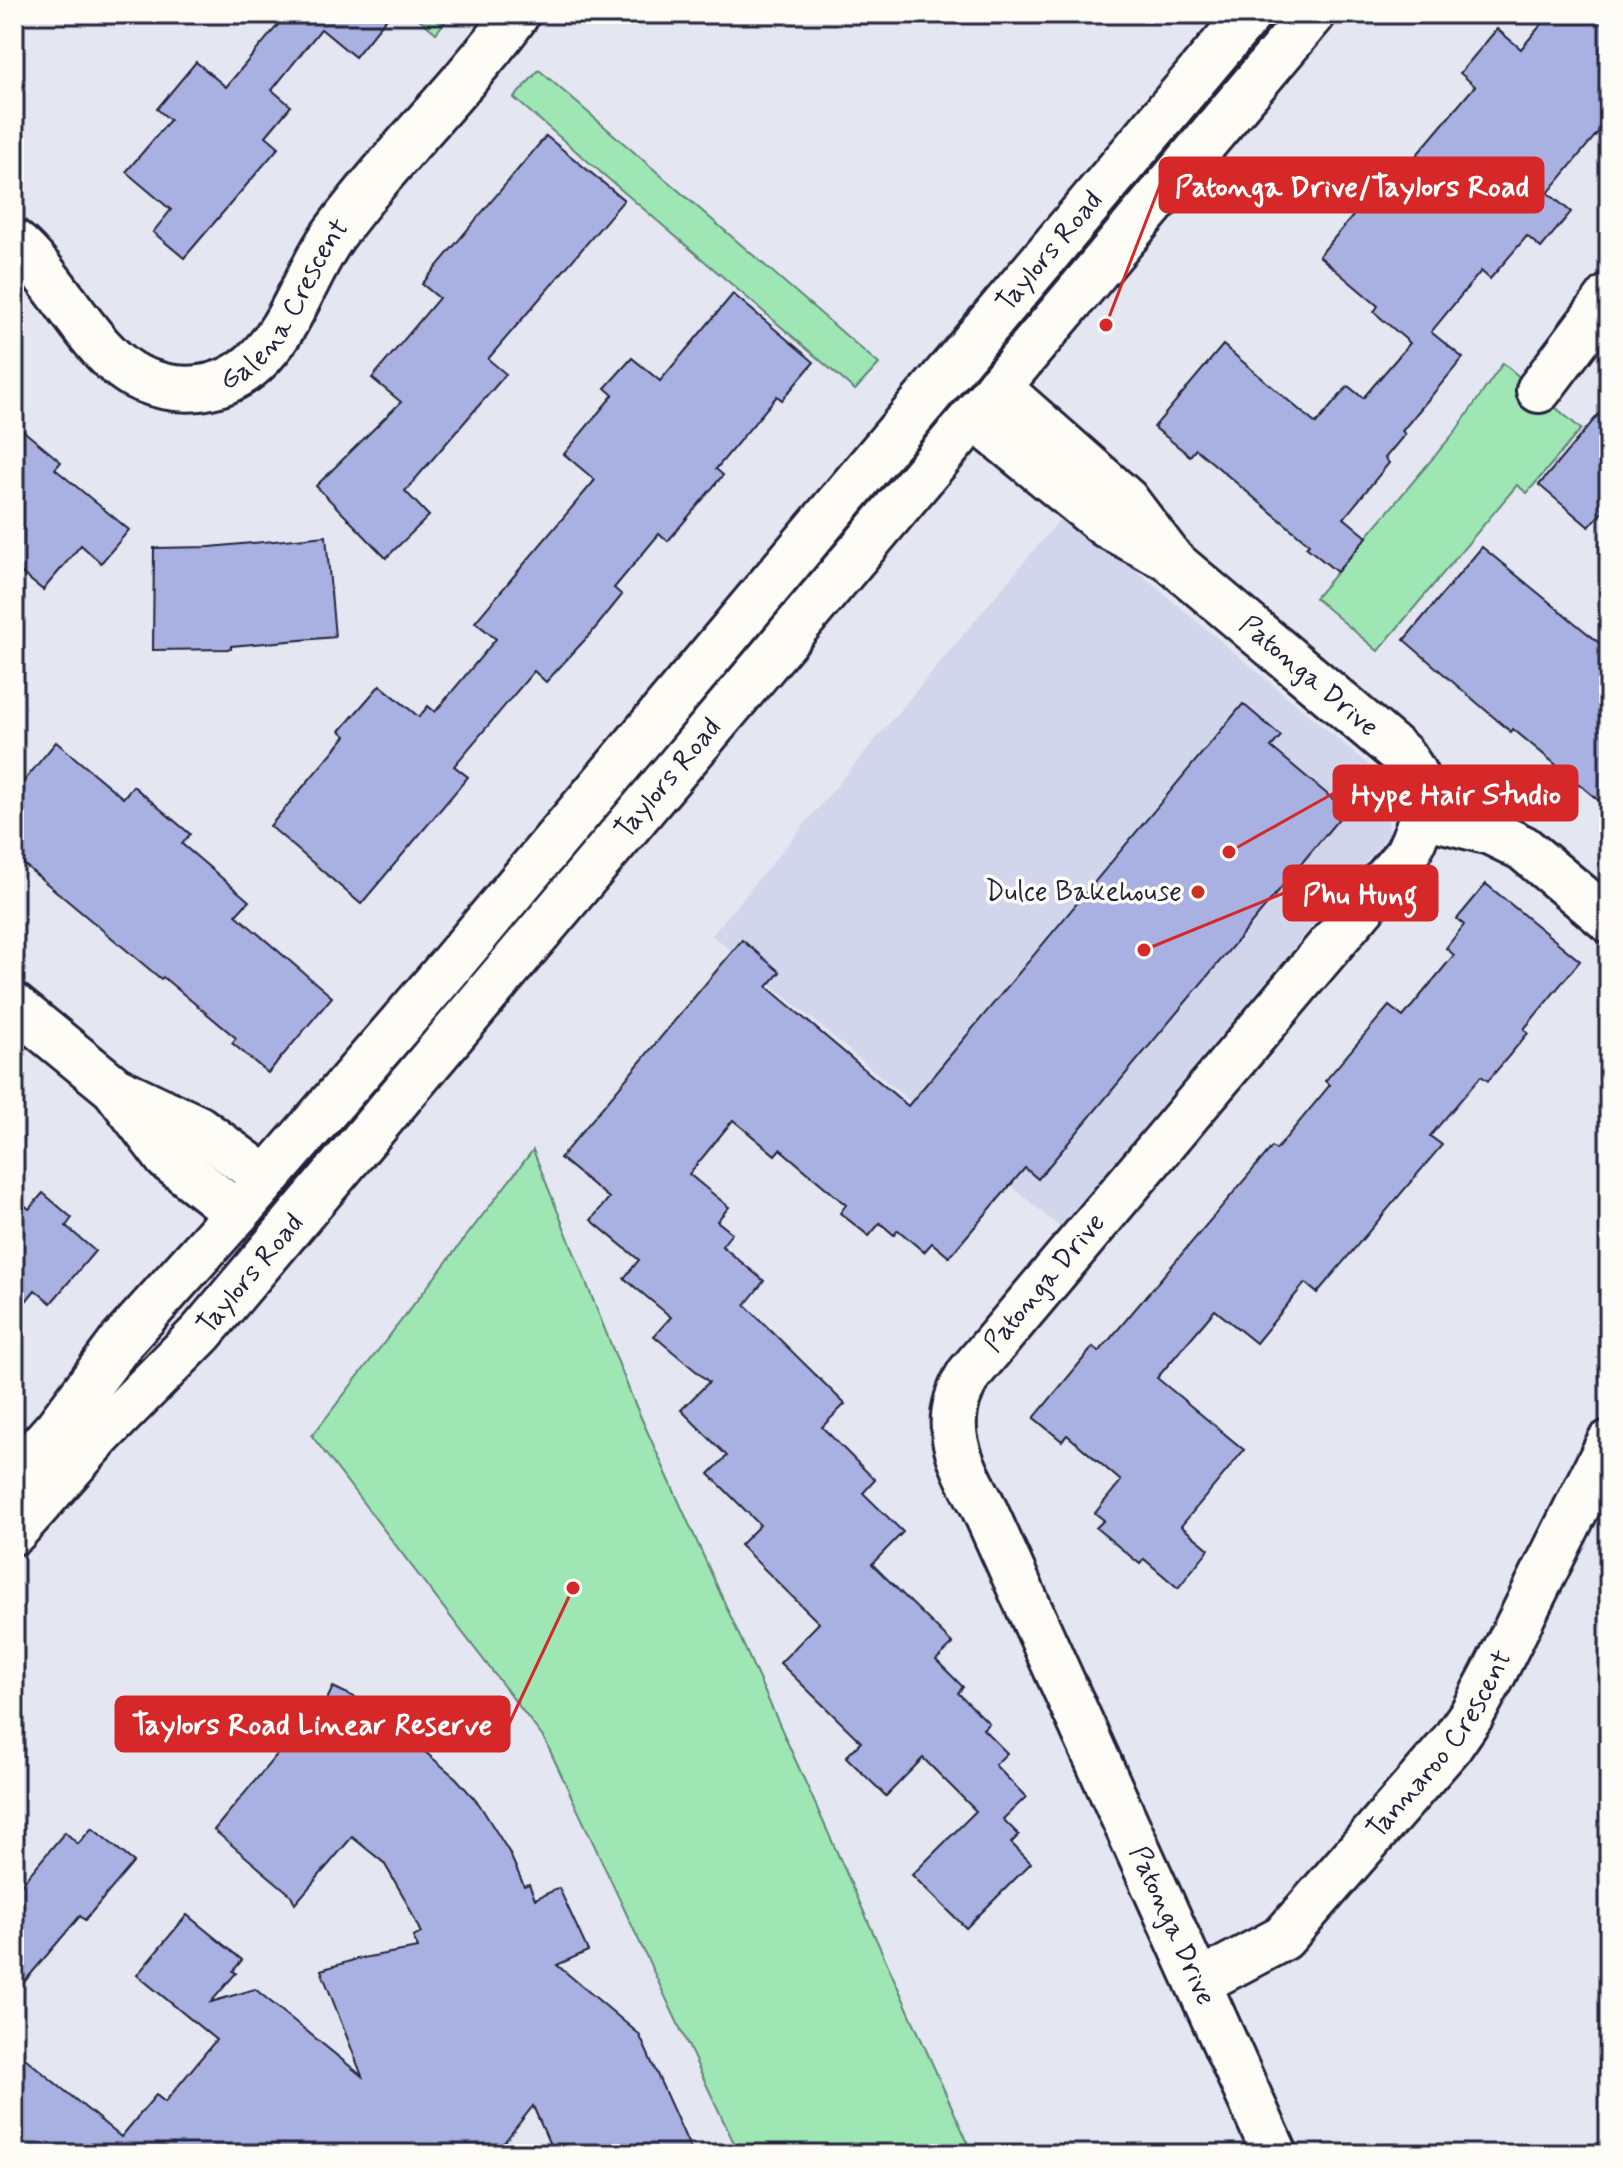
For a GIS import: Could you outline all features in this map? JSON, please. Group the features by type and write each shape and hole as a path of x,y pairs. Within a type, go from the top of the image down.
{"street":[{"name":"Galena Crescent","path":"14,242 28,253 106,354 120,367 160,386 183,390 206,388 233,378 255,362 278,333 318,256 347,217 517,14"},
{"name":"Taylors Road","path":"14,1476 57,1428 122,1341 434,985 1249,14"},
{"name":"Taylors Road","path":"14,1532 102,1433 201,1333 1313,14"},
{"path":"1539,390 1609,297"},
{"name":"Patonga Drive","path":"951,368 986,402 1126,500 1172,561 1401,754 1418,780 1424,798 1423,815 1407,854 978,1363 958,1390 955,1404 956,1449 965,1472 1275,2154"},
{"path":"704,664 740,694"},
{"path":"1423,815 1490,832 1523,848 1609,920"},
{"path":"14,1006 114,1088 167,1158 237,1213 290,1224"},
{"path":"114,1088 198,1128 266,1178 290,1224"},
{"name":"Tannaroo Crescent","path":"1198,1983 1283,1938 1450,1746 1492,1677 1609,1443"}],"shaded area":[{"path":"1066,512 1382,776 1390,833 1060,1227 712,935"}],"green space":[{"path":"413,14 451,14 436,33"},
{"path":"539,70 879,364 855,390 514,98"},
{"path":"1503,363 1581,429 1527,493 1517,485 1378,651 1315,598 1455,432"},
{"path":"533,1150 634,1402 973,2154 739,2154 545,1740 312,1436"}],"building":[{"path":"287,14 390,14 355,57 321,29 272,90 291,106 266,136 279,147 184,258 153,232 171,210 126,172 170,120 157,109 196,62 226,87"},
{"path":"1550,14 1609,14 1609,119 1548,193 1571,212 1541,248 1527,236 1490,279 1481,271 1431,332 1463,358 1402,431 1405,434 1385,458 1389,463 1344,518 1367,537 1337,572 1306,547 1309,544 1196,449 1190,456 1154,427 1223,345 1316,424 1348,386 1363,398 1410,343 1374,312 1378,306 1319,256 1364,203 1371,209 1475,86 1460,73 1497,29 1521,49"},
{"path":"546,136 624,200 488,359 506,374 405,491 429,516 386,558 316,486 401,402 372,378 439,298 422,284"},
{"path":"733,294 814,362 782,400 777,396 716,469 723,475 668,541 659,534 614,588 622,595 593,631 546,682 534,671 454,766 468,777 361,904 270,826 346,736 340,731 380,685 419,717 428,706 435,712 496,639 475,622 595,480 564,454 613,395 605,388 632,358 660,381"},
{"path":"1609,402 1609,504 1589,527 1539,485"},
{"path":"14,423 61,462 55,469 129,530 101,563 81,545 43,590 14,567"},
{"path":"326,536 335,637 231,646 231,649 153,650 154,548 210,547"},
{"path":"1482,547 1609,651 1609,809 1513,729 1511,732 1404,640"},
{"path":"1243,704 1281,736 1271,747 1346,810 1038,1179 1025,1168 949,1257 932,1243 924,1252 898,1230 894,1235 880,1223 869,1236 840,1213 846,1205 780,1149 775,1155 733,1120 689,1174 729,1207 717,1221 732,1233 722,1246 764,1281 745,1305 845,1404 822,1427 875,1480 863,1493 903,1532 872,1564 953,1644 936,1660 963,1687 958,1693 989,1723 983,1729 1007,1753 995,1765 1026,1797 1003,1819 1019,1835 1011,1843 1031,1863 966,1928 912,1875 976,1811 923,1758 886,1796 846,1757 861,1742 780,1663 819,1623 740,1545 760,1525 709,1474 727,1456 681,1410 709,1382 654,1336 671,1317 624,1278 639,1260 591,1220 609,1198 560,1158 742,940 780,972 767,987 908,1106"},
{"path":"56,742 123,798 133,786 190,834 182,844 249,901 236,915 332,997 268,1073 232,1043 236,1038 14,856 14,793"},
{"path":"1486,884 1580,961 1524,1029 1528,1033 1488,1081 1481,1076 1430,1136 1442,1145 1317,1293 1305,1283 1256,1343 1215,1310 1157,1378 1244,1450 1181,1526 1209,1549 1178,1588 1144,1559 1140,1564 1096,1528 1104,1520 1095,1513 1121,1481 1067,1435 1062,1441 1034,1418 1093,1347 1099,1352 1272,1147 1276,1150 1330,1085 1325,1081 1389,1006 1403,1017 1454,955 1446,948 1464,925 1457,919"},
{"path":"43,1193 72,1218 66,1226 95,1251 51,1303 35,1290 14,1316 14,1196 29,1209"},
{"path":"333,1687 367,1703 456,1778 479,1804 509,1852 524,1886 529,1884 535,1899 559,1888 588,1951 557,1965 639,2034 693,2154 554,2154 533,2106 495,2154 14,2154 14,2049 121,2137 156,2095 165,2102 216,2040 137,1975 187,1915 242,1960 233,1971 236,1973 211,2002 255,1989 362,2076 321,1970 357,1959 418,1948 413,1937 421,1933 384,1863 352,1837 295,1904 291,1895 214,1830 289,1740 302,1751"},
{"path":"92,1828 134,1862 85,1920 80,1916 14,1994 14,1893 65,1832 78,1844"}],"place":[{"name":"Patonga Drive/Taylors Road","path":"1106,325"},
{"name":"Hype Hair Studio","path":"1229,852"},
{"name":"Dulce Bakehouse","path":"1198,892"},
{"name":"Phu Hung","path":"1144,950"},
{"name":"Taylors Road Linear Reserve","path":"573,1588"}]}
